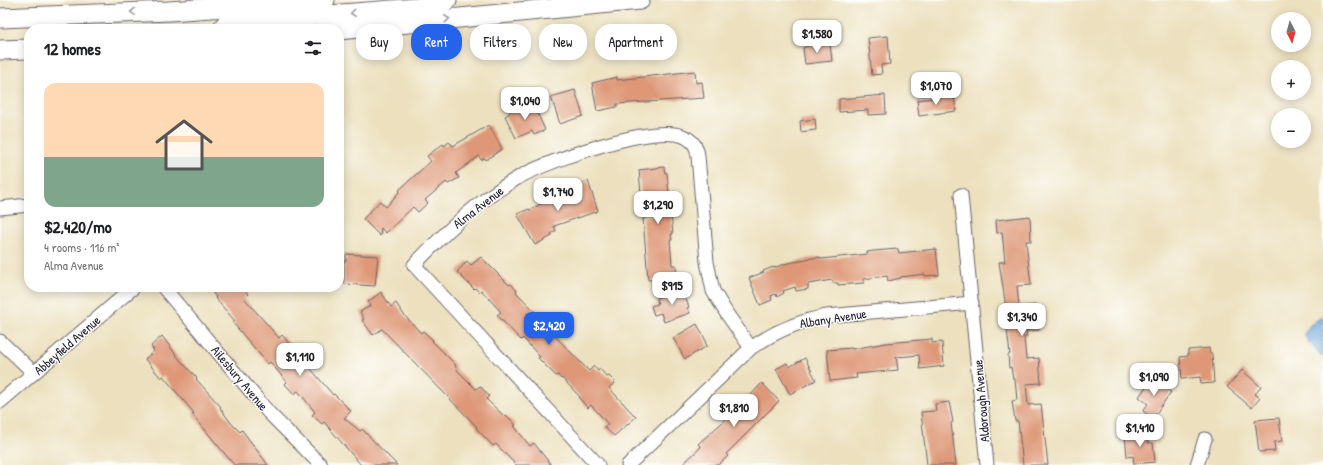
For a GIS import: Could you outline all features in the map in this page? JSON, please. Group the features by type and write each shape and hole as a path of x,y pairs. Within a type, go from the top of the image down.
{"highway":[{"path":"0,18 216,4 326,0"},
{"path":"226,24 418,8 447,0"},
{"path":"344,30 640,0"},
{"path":"0,50 24,49"}],"street":[{"name":"Alma Avenue","path":"598,465 414,265 439,238 487,198 521,176 560,159 600,145 651,135 674,134 685,137 694,143 698,156 706,262 713,290 726,314 751,348"},
{"name":"Aldorough Avenue","path":"961,195 987,465"},
{"path":"0,208 24,206"},
{"name":"Abbeyfield Avenue","path":"0,402 128,292"},
{"name":"Ailesbury Avenue","path":"167,292 269,412 321,465"},
{"name":"Albany Avenue","path":"628,465 751,348 765,338 781,330 813,319 972,303"},
{"path":"0,341 34,373"},
{"path":"1197,465 1205,439"}],"water":[{"path":"1323,316 1323,357 1309,343 1304,334 1310,325"}],"building":[{"path":"888,36 890,64 881,65 882,74 872,75 868,38"},
{"path":"818,42 818,45 830,44 832,61 805,64 803,48"},
{"path":"695,71 696,83 702,82 704,98 617,104 617,107 597,111 592,83 617,77 617,80"},
{"path":"575,90 583,116 560,124 551,97"},
{"path":"885,95 886,114 868,115 868,110 839,112 839,99"},
{"path":"954,96 956,111 919,116 917,100"},
{"path":"533,103 545,130 534,135 532,131 516,138 505,116 509,114 509,112 518,108 519,110"},
{"path":"815,119 816,130 801,132 800,121"},
{"path":"489,125 502,149 486,160 485,158 481,160 479,156 456,173 459,178 448,184 446,182 425,200 428,203 418,212 413,207 386,233 381,228 380,236 363,219 380,201 386,207 400,191 399,190 431,161 427,156 443,144 444,146 449,142 453,146"},
{"path":"664,167 665,173 667,173 673,234 671,234 672,240 670,240 672,265 676,265 677,278 648,280 643,218 655,216 652,194 641,195 639,170"},
{"path":"588,181 598,211 554,226 556,231 551,234 552,236 535,245 517,214 529,209 530,210 560,193 559,192"},
{"path":"1030,216 1031,241 1026,241 1031,285 1017,286 1019,307 1038,305 1039,330 1026,331 1027,337 1024,337 1026,359 1039,358 1041,383 1026,384 1028,405 1041,404 1048,465 1023,465 1018,421 1015,421 1012,401 1017,400 1015,379 1013,379 1011,367 1009,368 1008,355 1010,354 1005,322 1005,301 999,262 1005,262 1002,232 997,233 996,220"},
{"path":"898,249 899,253 936,249 939,275 925,276 925,274 901,277 888,281 887,276 863,279 864,283 838,285 838,283 833,283 832,280 808,284 808,289 796,291 795,287 783,291 784,293 777,297 776,294 771,296 772,300 760,305 749,278 773,267 806,259 820,257 821,259 868,254 867,252"},
{"path":"346,254 378,256 375,286 344,284 344,261 346,261"},
{"path":"481,257 509,285 511,284 517,291 516,292 554,331 552,333 589,371 594,366 598,371 600,369 607,377 609,376 615,382 609,388 636,417 614,436 604,427 608,424 591,405 588,408 562,378 561,379 558,375 556,376 538,358 540,357 523,338 521,340 497,315 501,312 481,290 479,292 475,288 474,289 457,272 467,261 471,265"},
{"path":"682,289 689,307 687,308 690,313 664,322 661,313 654,315 651,306 658,304 656,298"},
{"path":"212,292 246,292 248,294 244,298 279,338 282,335 333,395 334,394 351,411 344,418 360,431 362,429 397,465 361,465 324,422 322,424 312,415 315,412 298,391 294,394 285,384 287,382 270,362 268,364 233,323 235,321 215,298 216,297"},
{"path":"381,292 391,307 396,303 404,315 421,333 423,331 433,340 432,341 456,365 455,366 458,371 476,389 480,386 489,396 486,399 516,425 514,426 530,446 534,443 551,465 516,465 496,444 493,446 476,428 477,427 382,329 373,335 362,320 364,319 360,312 370,306 368,302"},
{"path":"697,324 707,346 685,359 673,338"},
{"path":"162,336 180,360 221,407 220,408 231,423 240,432 242,430 268,465 234,465 163,376 161,378 145,359 154,351 151,346"},
{"path":"932,339 932,343 942,342 944,366 920,369 919,355 896,357 898,370 856,374 857,378 830,381 827,350 852,349 886,343"},
{"path":"1209,348 1210,354 1212,354 1214,383 1201,384 1200,377 1182,379 1180,357 1188,356 1188,350"},
{"path":"805,358 816,380 790,394 776,369 787,363 789,367"},
{"path":"1242,370 1261,387 1255,394 1260,398 1252,408 1227,387"},
{"path":"1151,379 1171,392 1153,418 1143,411 1148,404 1139,397"},
{"path":"762,383 779,401 726,454 728,456 718,465 682,465 701,447 698,444 726,419 725,418 747,395 749,397"},
{"path":"949,402 953,422 951,423 956,465 927,465 921,412 936,411 935,404"},
{"path":"1279,418 1282,441 1274,442 1275,451 1259,452 1255,420"},
{"path":"1146,432 1148,443 1153,443 1155,462 1134,464 1133,456 1127,457 1125,435"}]}
